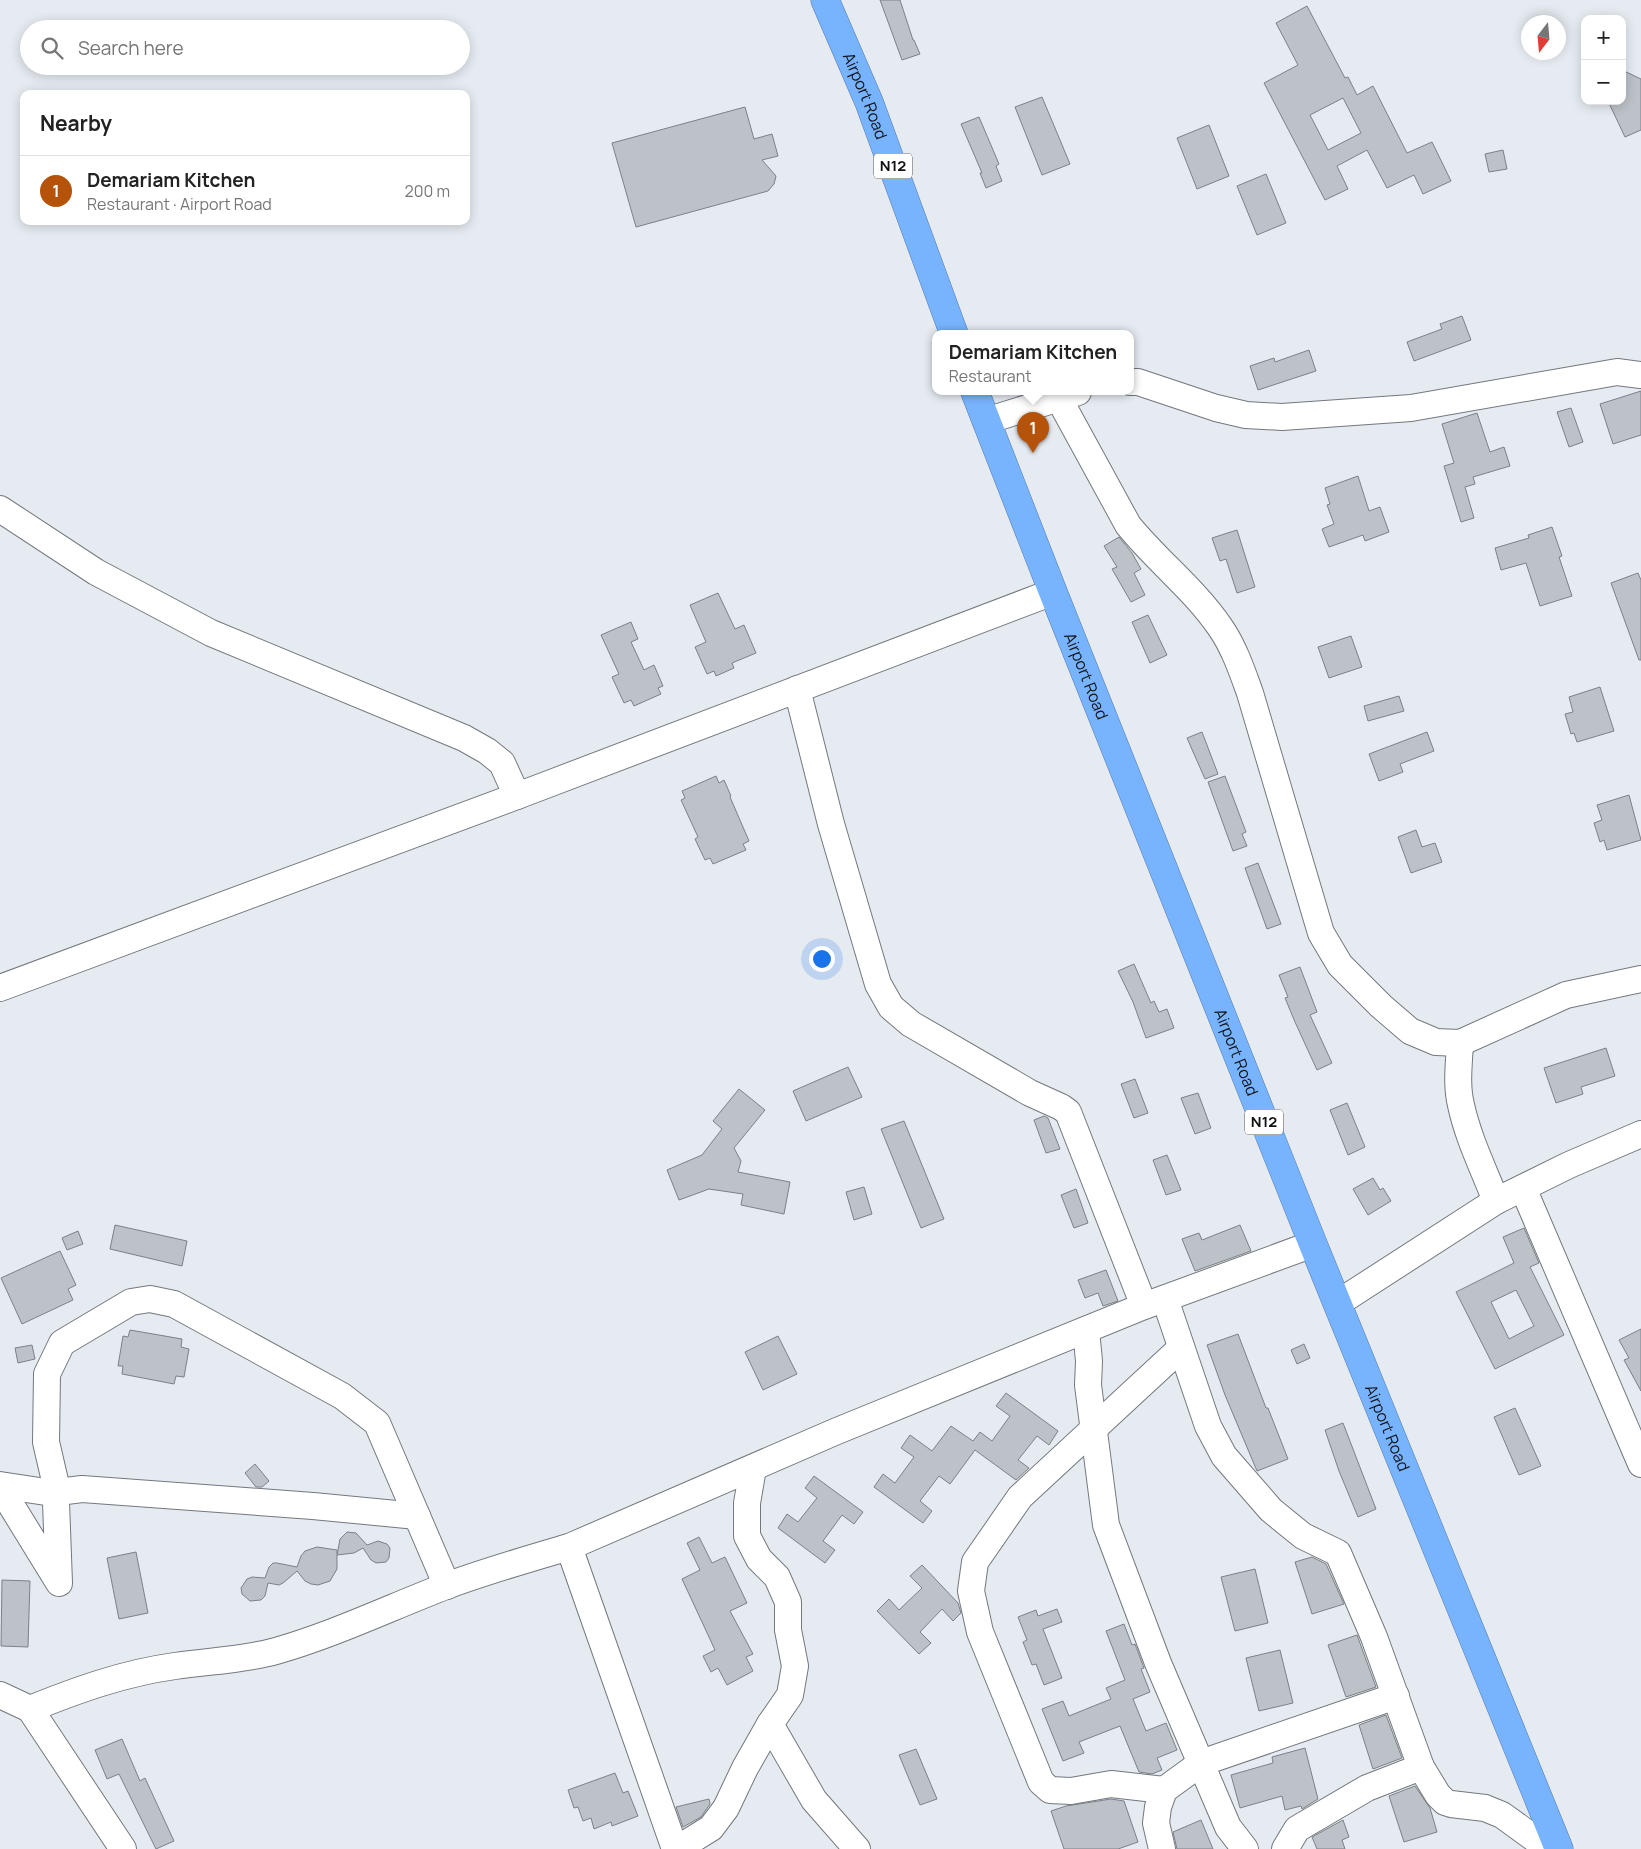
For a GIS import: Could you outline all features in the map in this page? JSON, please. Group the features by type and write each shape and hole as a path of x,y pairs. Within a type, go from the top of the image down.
{"highway":[{"name":"Airport Road","path":"825,0 869,102 953,330"},
{"name":"Airport Road","path":"976,395 1052,592 1313,1244 1559,1849"}],"street":[{"path":"1134,382 1216,408 1246,415 1282,417 1411,408 1617,372 1641,375"},
{"path":"986,421 1065,395"},
{"path":"1068,395 1128,525 1220,627 1236,656 1250,693 1321,933 1340,966 1410,1031 1436,1042 1460,1043 1566,995 1641,979"},
{"path":"0,509 96,572 211,633 472,742 487,751 502,764 517,796"},
{"path":"0,988 517,796 1052,592"},
{"path":"797,689 833,833 878,984 891,1007 911,1024 1030,1093 1068,1112 1154,1302 1181,1348 1208,1426 1224,1456 1271,1510 1303,1536 1338,1553 1374,1637 1422,1767 1438,1795 1445,1802 1465,1807 1485,1808 1502,1815 1549,1849"},
{"path":"1460,1043 1458,1075 1460,1104 1466,1126 1496,1201"},
{"path":"1338,1303 1496,1201 1570,1165 1641,1134"},
{"path":"1523,1188 1641,1464"},
{"path":"0,1718 30,1709 91,1685 130,1674 174,1666 262,1655 310,1641 447,1586 529,1558 569,1547 837,1431 1154,1302 1313,1244"},
{"path":"0,1486 59,1583 56,1492 46,1442 47,1374 52,1360 62,1343 131,1302 150,1299 174,1304 342,1396 363,1410 377,1423 447,1586"},
{"path":"1086,1330 1089,1361 1088,1385 1106,1525 1158,1663 1228,1827 1245,1849"},
{"path":"1164,1790 1111,1784 1071,1791 1050,1790 1041,1782 980,1632 971,1591 975,1562 1020,1497 1181,1348"},
{"path":"569,1547 676,1849 711,1828 726,1808 745,1768 770,1724 790,1696 795,1666 788,1630 788,1602 777,1577 759,1559 747,1536 747,1503 753,1468"},
{"path":"0,1486 56,1492 82,1489 313,1506 417,1516"},
{"path":"0,1695 30,1709 122,1849"},
{"path":"1162,1849 1156,1824 1158,1807 1164,1790 1201,1763 1396,1696"},
{"path":"770,1724 814,1800 857,1849"},
{"path":"1285,1849 1297,1829 1367,1788 1422,1767"}],"building":[{"path":"880,0 900,0 913,40 920,54 902,60"},
{"path":"1307,6 1345,78 1348,77 1357,95 1373,86 1407,153 1432,142 1451,181 1423,194 1414,175 1387,188 1367,150 1337,166 1348,189 1325,200 1264,83 1298,65 1276,23","holes":["1343,98 1361,133 1328,150 1310,115"]},
{"path":"1626,72 1641,79 1641,130 1625,137 1610,105 1626,105"},
{"path":"1042,97 1070,164 1042,175 1015,107"},
{"path":"745,107 754,139 772,134 778,156 762,160 776,176 774,184 768,191 636,227 612,143"},
{"path":"979,117 999,164 996,166 1002,181 986,188 980,173 982,173 961,124"},
{"path":"1209,125 1229,176 1197,189 1177,138"},
{"path":"1503,150 1507,169 1489,172 1485,154"},
{"path":"1266,174 1286,223 1257,235 1237,186"},
{"path":"1462,316 1471,340 1414,361 1407,342 1442,329 1440,324"},
{"path":"1309,350 1316,371 1258,390 1250,366 1274,358 1275,362"},
{"path":"1641,391 1641,435 1613,444 1600,404"},
{"path":"1571,408 1583,442 1569,447 1557,412"},
{"path":"1477,413 1490,452 1504,447 1510,466 1473,477 1475,484 1465,487 1474,518 1461,522 1444,466 1454,463 1442,424"},
{"path":"1358,476 1369,511 1380,507 1389,532 1365,541 1363,535 1329,547 1322,529 1334,524 1327,505 1330,504 1325,488"},
{"path":"1552,527 1562,556 1559,557 1572,596 1540,606 1526,563 1501,570 1495,548 1529,538 1528,535"},
{"path":"1237,530 1255,587 1237,593 1226,559 1220,561 1212,538"},
{"path":"1119,537 1132,553 1141,569 1134,573 1145,595 1131,602 1112,569 1117,567 1104,546"},
{"path":"1638,573 1641,580 1641,660 1639,660 1611,583"},
{"path":"718,593 735,629 744,625 756,653 732,663 734,668 716,676 714,671 707,674 695,647 706,642 690,605"},
{"path":"1148,615 1167,655 1150,663 1132,622"},
{"path":"631,622 638,639 631,642 644,670 654,665 663,686 658,688 661,694 634,706 631,700 624,703 612,677 619,674 601,635"},
{"path":"1351,636 1362,667 1329,678 1318,647"},
{"path":"1600,687 1614,731 1577,742 1574,733 1571,734 1565,714 1573,712 1569,697"},
{"path":"1399,696 1404,711 1368,721 1364,706"},
{"path":"1202,732 1218,774 1205,779 1187,738"},
{"path":"1427,732 1434,751 1400,764 1403,772 1379,781 1369,754"},
{"path":"716,776 719,783 724,780 749,841 743,844 746,850 713,864 710,858 705,860 695,839 698,837 681,800 685,798 682,791"},
{"path":"1225,776 1246,832 1242,834 1247,846 1233,851 1208,782"},
{"path":"1629,795 1641,840 1607,850 1604,840 1600,842 1594,823 1602,820 1597,805"},
{"path":"1416,830 1422,847 1435,843 1442,862 1411,873 1398,837"},
{"path":"1258,863 1281,924 1267,929 1245,868"},
{"path":"1134,964 1151,1003 1154,1001 1159,1012 1167,1009 1174,1028 1146,1038 1133,1002 1118,971"},
{"path":"1300,967 1317,1012 1310,1015 1332,1063 1317,1070 1285,998 1288,997 1279,975"},
{"path":"1606,1048 1615,1076 1581,1087 1583,1094 1556,1103 1544,1068"},
{"path":"848,1067 862,1097 806,1121 793,1091"},
{"path":"1135,1079 1148,1113 1134,1118 1121,1084"},
{"path":"739,1089 765,1110 734,1148 741,1161 738,1172 790,1182 784,1214 741,1205 743,1194 709,1189 679,1200 667,1170 702,1155 722,1129 713,1121"},
{"path":"1198,1093 1211,1128 1195,1134 1181,1098"},
{"path":"1347,1103 1365,1147 1348,1155 1330,1110"},
{"path":"1044,1116 1048,1118 1060,1149 1046,1153 1034,1120"},
{"path":"904,1121 944,1219 921,1228 881,1129"},
{"path":"1167,1155 1181,1190 1166,1195 1153,1160"},
{"path":"1373,1178 1380,1190 1383,1188 1391,1201 1368,1215 1353,1189"},
{"path":"864,1187 872,1214 854,1220 846,1192"},
{"path":"1076,1189 1088,1223 1074,1228 1061,1195"},
{"path":"115,1225 187,1241 182,1266 110,1249"},
{"path":"1240,1225 1251,1251 1195,1271 1182,1239 1199,1233 1202,1240"},
{"path":"1524,1228 1539,1263 1530,1267 1564,1335 1495,1369 1456,1292 1514,1263 1503,1237","holes":["1516,1290 1534,1326 1509,1339 1491,1302"]},
{"path":"78,1231 83,1244 67,1250 62,1238"},
{"path":"60,1251 76,1285 68,1289 73,1300 22,1324 1,1278"},
{"path":"1106,1270 1118,1301 1103,1306 1098,1293 1085,1298 1078,1280"},
{"path":"1641,1329 1641,1391 1624,1360 1629,1358 1619,1340"},
{"path":"130,1330 182,1339 181,1347 189,1349 184,1377 176,1376 174,1384 122,1374 123,1366 118,1366 123,1336 128,1337"},
{"path":"1238,1334 1288,1459 1257,1471 1225,1395 1207,1345"},
{"path":"778,1336 797,1374 763,1390 745,1352"},
{"path":"1304,1344 1310,1358 1297,1364 1291,1350"},
{"path":"32,1345 35,1359 18,1363 15,1348"},
{"path":"1006,1393 1058,1431 1049,1445 1037,1436 1018,1460 1029,1468 1016,1480 975,1450 950,1484 939,1476 920,1501 932,1511 923,1523 874,1487 883,1474 895,1483 914,1457 901,1448 910,1435 932,1451 951,1426 973,1441 980,1432 992,1441 1010,1416 996,1406"},
{"path":"1515,1408 1541,1466 1519,1475 1494,1417"},
{"path":"1343,1423 1376,1509 1358,1517 1325,1430"},
{"path":"255,1464 269,1481 262,1487 256,1487 245,1473"},
{"path":"814,1476 863,1512 854,1524 842,1515 823,1541 835,1550 825,1563 778,1528 787,1514 798,1522 817,1498 805,1488"},
{"path":"347,1532 356,1533 367,1545 378,1541 387,1544 390,1548 389,1558 386,1562 376,1563 371,1560 363,1548 354,1553 337,1555 340,1539"},
{"path":"699,1537 712,1563 725,1557 747,1603 730,1611 753,1654 746,1657 753,1671 727,1685 718,1668 711,1672 703,1656 715,1650 682,1579 700,1570 687,1543"},
{"path":"317,1547 337,1550 337,1569 330,1581 318,1585 311,1584 305,1581 297,1571 279,1585 268,1583 265,1596 261,1600 250,1601 242,1594 241,1588 247,1579 252,1577 265,1578 269,1567 273,1563 297,1567 305,1551"},
{"path":"136,1552 148,1613 119,1619 107,1558"},
{"path":"1312,1557 1326,1564 1344,1604 1312,1614 1295,1562"},
{"path":"922,1565 958,1603 961,1613 953,1621 942,1609 920,1632 931,1643 919,1654 877,1611 889,1599 899,1610 922,1588 910,1576"},
{"path":"1255,1569 1268,1623 1235,1631 1221,1577"},
{"path":"2,1580 30,1581 28,1647 1,1646"},
{"path":"1057,1609 1062,1622 1043,1629 1062,1678 1044,1685 1036,1664 1032,1665 1023,1642 1027,1640 1018,1617 1036,1610 1038,1616"},
{"path":"1124,1624 1132,1645 1135,1644 1144,1668 1141,1669 1150,1692 1133,1699 1146,1731 1166,1723 1177,1750 1157,1758 1162,1770 1152,1774 1139,1772 1120,1726 1079,1742 1084,1753 1063,1761 1042,1709 1063,1701 1069,1716 1111,1699 1106,1688 1125,1680 1106,1631"},
{"path":"1357,1635 1376,1687 1346,1697 1328,1645"},
{"path":"1280,1650 1293,1703 1259,1711 1246,1658"},
{"path":"1386,1715 1402,1758 1373,1769 1359,1725"},
{"path":"122,1739 140,1781 145,1778 174,1841 156,1849 119,1774 107,1779 95,1750"},
{"path":"1305,1748 1318,1799 1302,1809 1301,1806 1285,1810 1282,1796 1240,1808 1231,1775 1273,1763 1272,1757"},
{"path":"916,1749 937,1799 920,1805 899,1755"},
{"path":"615,1773 623,1793 628,1791 638,1816 612,1826 611,1822 594,1829 591,1818 583,1821 578,1807 574,1808 568,1790"},
{"path":"1415,1786 1430,1808 1437,1832 1404,1842 1389,1796"},
{"path":"709,1799 710,1804 701,1817 683,1827 676,1807"},
{"path":"1111,1799 1124,1801 1138,1842 1118,1849 1064,1849 1051,1811 1066,1806"},
{"path":"1201,1820 1213,1849 1177,1849 1173,1832"},
{"path":"1343,1820 1349,1837 1342,1840 1345,1849 1317,1849 1312,1837"}],"place":[{"name":"Demariam Kitchen","path":"1033,453"}]}
